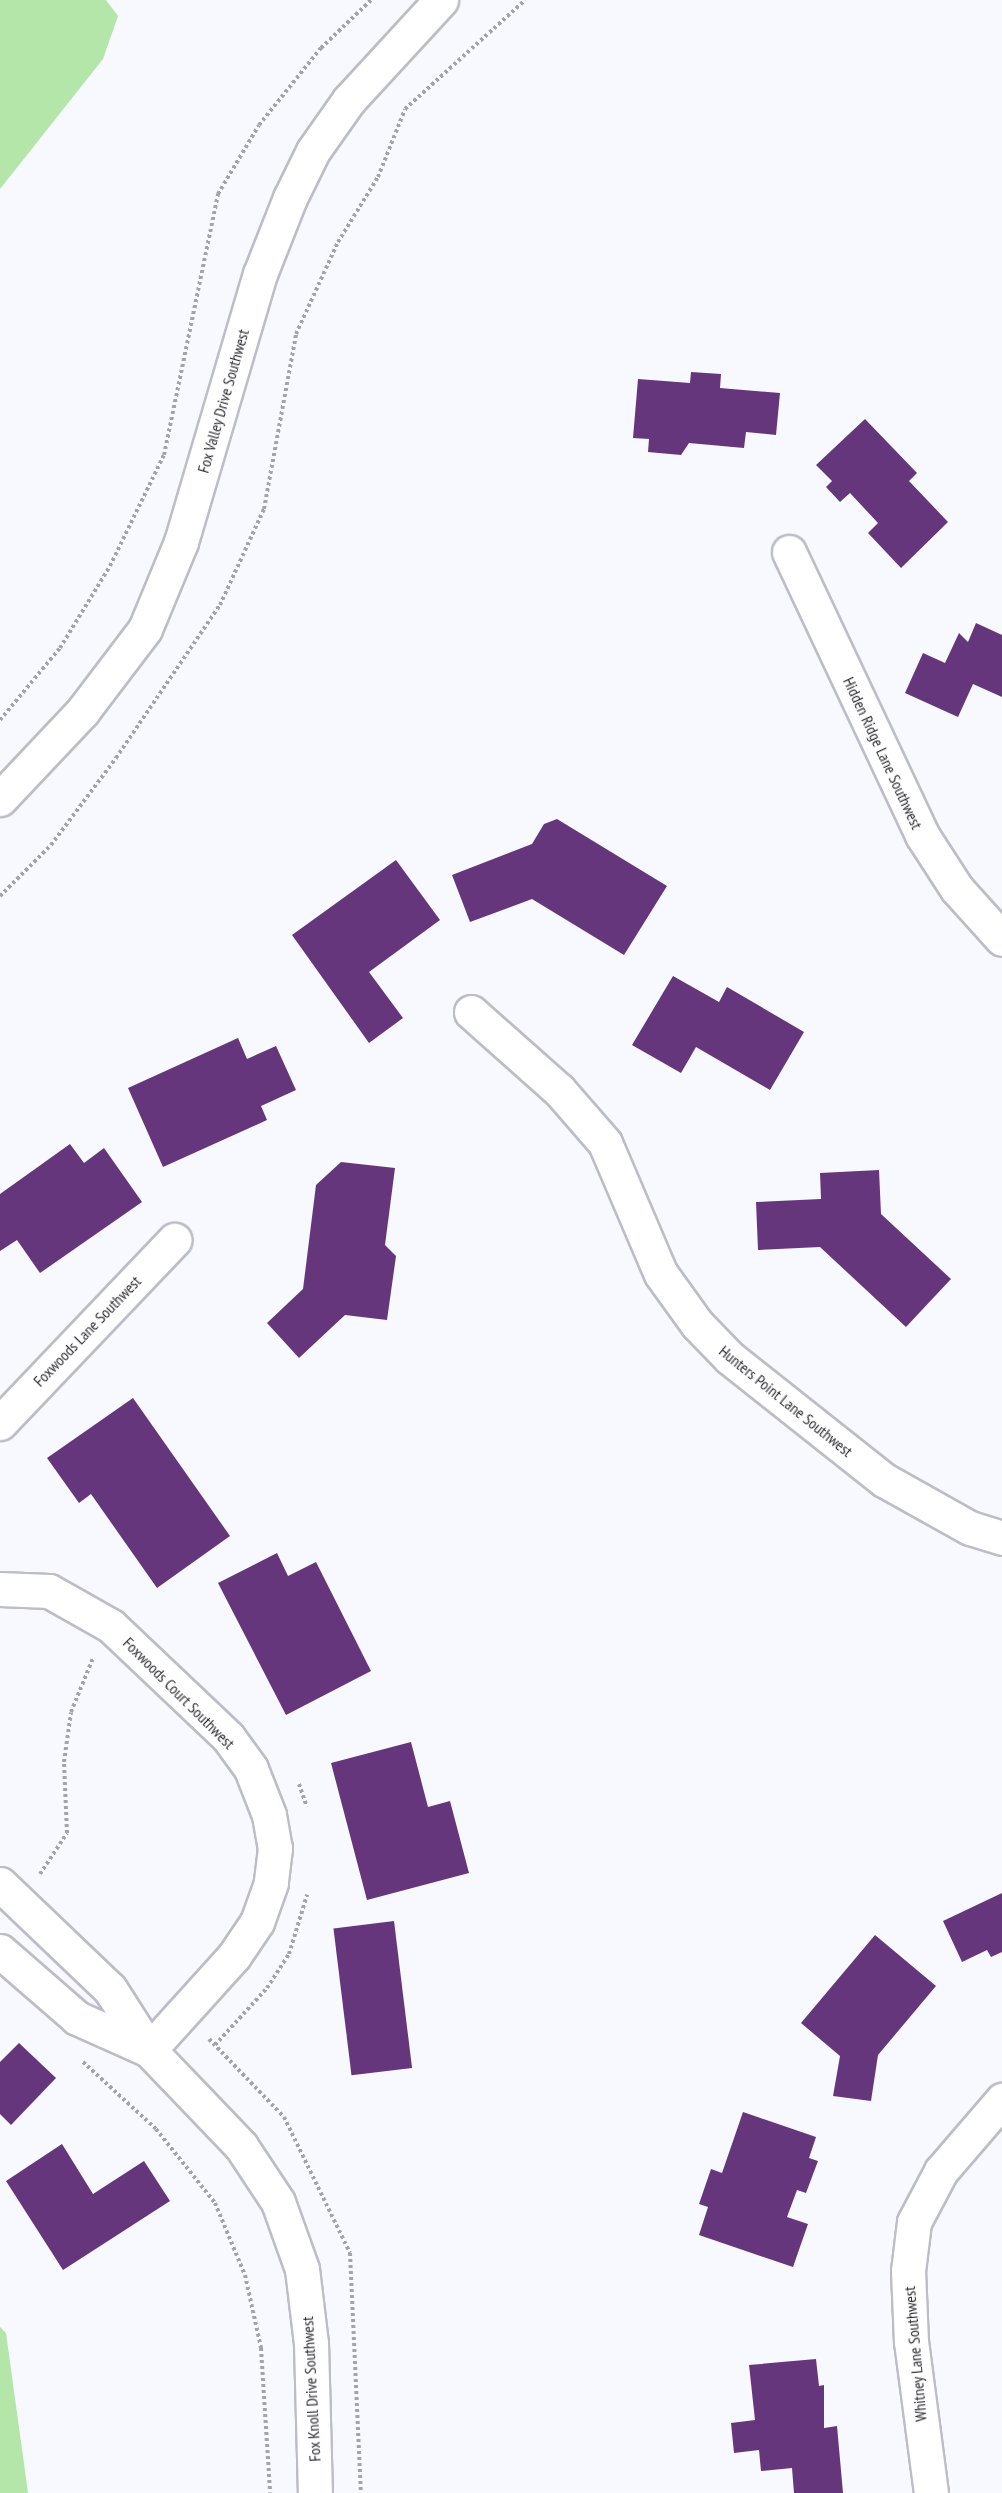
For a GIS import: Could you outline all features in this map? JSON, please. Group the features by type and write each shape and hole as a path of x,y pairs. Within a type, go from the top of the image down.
{"street":[{"name":"Fox Valley Drive Southwest","path":"0,799 88,705 145,629 181,542 260,274 290,198 313,151 350,100 441,0"},
{"name":"Hidden Ridge Lane Southwest","path":"789,552 922,835 957,889 1002,939"},
{"name":"Hunters Point Lane Southwest","path":"471,1012 559,1090 605,1143 661,1274 696,1324 730,1358 884,1480 970,1528 1002,1538"},
{"name":"Foxwoods Lane Southwest","path":"0,1423 174,1240"},
{"name":"Foxwoods Court Southwest","path":"0,1589 49,1591 111,1626 228,1737 251,1769 275,1848 271,1883 257,1922 234,1956 149,2050"},
{"name":"Fox Knoll Drive Southwest","path":"0,1884 110,1989 149,2050 262,2173 293,2238 312,2343 315,2493"},
{"name":"Fox Knoll Drive Southwest","path":"0,1951 77,2018 149,2050"},
{"name":"Whitney Lane Southwest","path":"931,2493 911,2342 908,2271 914,2222 940,2171 1002,2100"}],"path":[{"path":"0,720 60,648 110,566 164,455 218,194 259,124 321,48 371,0"},
{"path":"0,897 51,845 116,758 220,604 264,509 296,334 338,242 378,177 405,109 525,0"},
{"path":"34,1880 52,1863 67,1833 64,1762 71,1712 111,1626"},
{"path":"78,2058 156,2129 215,2203 245,2275 261,2349 270,2493"}],"green space":[{"path":"0,0 106,0 118,16 103,59 0,189"},
{"path":"0,2327 6,2333 28,2493 0,2493"}],"building":[{"path":"691,372 721,374 720,388 780,393 776,435 746,432 744,448 689,443 681,455 648,452 649,439 633,438 638,379 690,383"},
{"path":"865,419 917,473 909,481 948,522 901,568 868,533 878,523 850,493 840,502 826,487 832,481 816,465"},
{"path":"976,623 1002,635 1002,697 973,684 958,717 905,693 923,653 945,663 959,633 968,642"},
{"path":"557,819 667,886 624,955 532,899 470,922 452,875 532,844 544,824"},
{"path":"396,860 440,920 369,972 403,1018 369,1043 292,935"},
{"path":"673,976 719,1002 727,987 804,1032 770,1090 696,1047 681,1073 632,1045"},
{"path":"238,1038 247,1059 276,1046 296,1090 261,1106 267,1120 163,1167 128,1088"},
{"path":"70,1144 84,1163 104,1148 142,1202 40,1273 17,1240 0,1251 0,1194"},
{"path":"341,1162 395,1168 385,1245 396,1256 387,1320 345,1315 299,1358 267,1323 303,1289 316,1185"},
{"path":"879,1170 881,1214 951,1279 906,1327 820,1247 758,1250 756,1202 821,1199 820,1173"},
{"path":"133,1398 230,1536 157,1588 91,1494 79,1503 47,1458"},
{"path":"277,1553 288,1576 316,1562 371,1671 286,1715 218,1583"},
{"path":"411,1742 428,1807 450,1801 469,1873 367,1900 331,1763"},
{"path":"1002,1893 1002,1952 991,1957 987,1950 962,1962 943,1921"},
{"path":"394,1921 412,2068 351,2075 333,1928"},
{"path":"875,1935 936,1986 878,2055 871,2101 833,2096 840,2056 801,2023"},
{"path":"19,2043 56,2078 11,2125 0,2114 0,2062"},
{"path":"743,2112 816,2137 809,2158 818,2161 806,2193 797,2190 787,2217 808,2224 793,2267 699,2235 708,2207 699,2204 711,2169 722,2173"},
{"path":"62,2144 93,2194 144,2161 170,2201 63,2270 6,2181"},
{"path":"816,2359 819,2386 824,2385 824,2428 837,2426 843,2493 794,2493 792,2468 761,2471 759,2450 734,2453 731,2423 755,2420 749,2365"}]}
